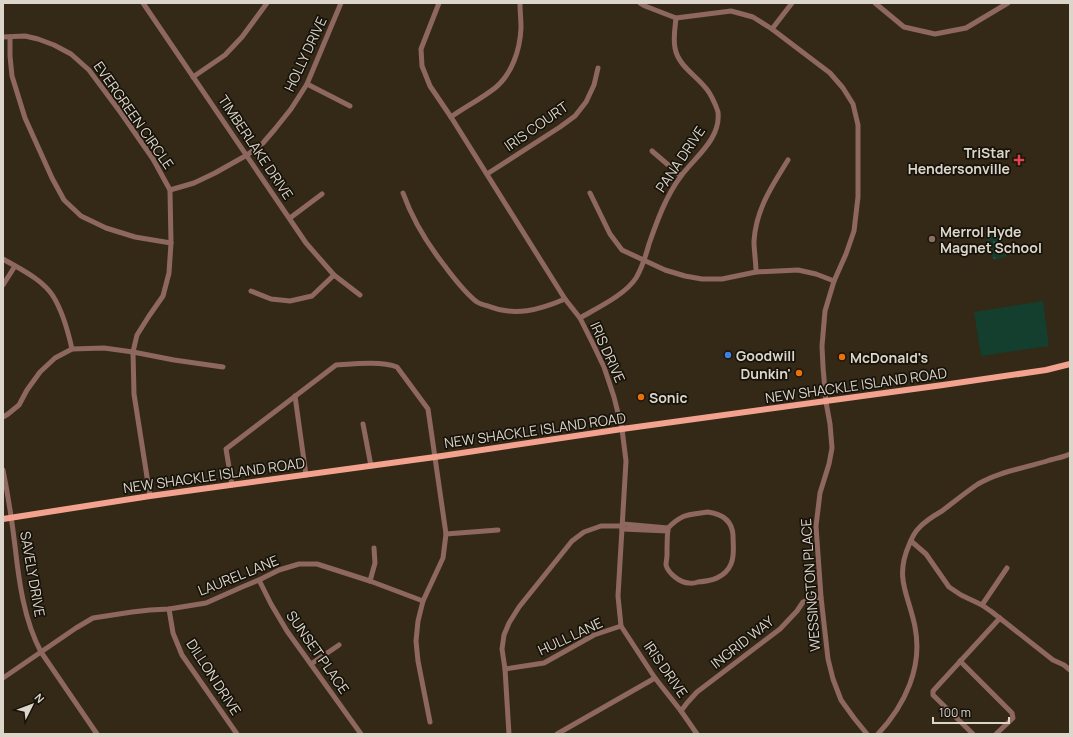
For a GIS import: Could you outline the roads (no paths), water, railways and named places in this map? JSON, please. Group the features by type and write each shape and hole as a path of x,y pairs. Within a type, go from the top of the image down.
{"main road":[{"name":"NEW SHACKLE ISLAND ROAD","path":"3,519 150,496 826,402 1046,370 1070,364"}],"street":[{"name":"TIMBERLAKE DRIVE","path":"143,3 306,243 334,275 360,295"},
{"path":"193,76 225,55 242,37 267,3"},
{"name":"HOLLY DRIVE","path":"170,190 194,183 215,173 263,143 291,109 307,84 341,3"},
{"name":"IRIS DRIVE","path":"439,3 421,49 422,66 430,86 565,299 580,318 604,367 614,396 622,430 626,461 618,596 621,626 655,678 697,734"},
{"path":"451,118 496,87 510,70 518,49 521,28 520,3"},
{"path":"640,3 676,18"},
{"path":"772,29 792,3"},
{"path":"878,4 904,27 935,34 966,28 1008,3"},
{"name":"WESSINGTON PLACE","path":"676,18 731,10 753,17 772,29 830,73 843,88 853,104 858,125 858,197 854,231 834,281 825,311 822,367 832,448 829,464 820,493 816,526 821,596 828,659 833,679 841,700 867,734"},
{"name":"PANA DRIVE","path":"580,318 621,293 636,279 644,261 662,209 671,191 681,176 702,153 712,137 717,125 718,112 712,96 682,63 675,49 674,33 676,18"},
{"name":"EVERGREEN CIRCLE","path":"3,37 25,36 54,45 71,54 89,70 153,159 170,190 171,243 169,273 164,296 149,316 138,335 132,352 134,394 150,496"},
{"path":"10,37 12,76 25,118 52,178 64,200 81,216 106,228 134,237 171,243"},
{"name":"IRIS COURT","path":"487,174 575,116 586,102 594,85 598,68"},
{"path":"307,84 350,106"},
{"path":"652,151 681,176"},
{"path":"756,272 754,242 760,211 767,194 788,160"},
{"path":"402,193 423,237 459,284 477,302 497,310 525,312 546,307 565,299"},
{"path":"590,193 610,234 622,250 671,272 702,279 722,278 756,272 798,270 816,274 834,281"},
{"path":"290,218 322,194"},
{"path":"3,259 41,284 52,296 61,312 68,330 72,349"},
{"path":"3,285 15,266"},
{"path":"251,291 271,299 290,301 312,296 334,275"},
{"path":"3,417 19,405 27,390 40,372 55,358 72,349 104,348 223,367"},
{"path":"232,485 226,449 336,365 390,364 397,367 428,409 446,534 443,558 423,601 418,621 416,641 418,661 430,722"},
{"path":"295,396 306,475"},
{"path":"363,424 371,466"},
{"path":"878,734 902,704 914,673 916,654 915,628 902,577 906,552 918,529 969,490 992,477 1070,454"},
{"name":"SAVELY DRIVE","path":"3,470 20,586 34,638 41,652 97,734"},
{"path":"708,512 721,516 730,524 732,530 734,555 730,566 721,576 710,581 687,584 680,580 669,571 666,564 668,530 679,518 683,516 708,512"},
{"path":"509,734 505,669 502,649 504,635 509,622 519,607 572,541 584,532 601,526 622,526 668,530"},
{"path":"446,534 498,530"},
{"path":"911,541 926,554 949,587 961,595 982,605 1053,660 1064,665 1070,670"},
{"path":"370,581 375,563 374,548"},
{"name":"LAUREL LANE","path":"3,678 93,618 206,603 279,570 299,564 317,564 370,581 423,601"},
{"path":"982,605 1007,568"},
{"name":"SUNSET PLACE","path":"259,580 287,631 361,734"},
{"name":"INGRID WAY","path":"681,712 687,703 698,692 780,629 797,611 803,602 821,596"},
{"name":"DILLON DRIVE","path":"169,609 173,633 182,655 237,734"},
{"path":"972,734 933,695 933,691 1000,618"},
{"name":"HULL LANE","path":"505,669 544,663 594,635 621,626"},
{"path":"311,664 339,645"},
{"path":"960,661 1012,713 1013,718 996,734"},
{"path":"557,734 655,678"}],"place":[{"name":"TriStar Hendersonville","path":"1019,160"},
{"name":"Merrol Hyde Magnet School","path":"932,239"},
{"name":"Goodwill","path":"728,355"},
{"name":"McDonald's","path":"842,357"},
{"name":"Dunkin'","path":"799,373"},
{"name":"Sonic","path":"641,397"}]}
